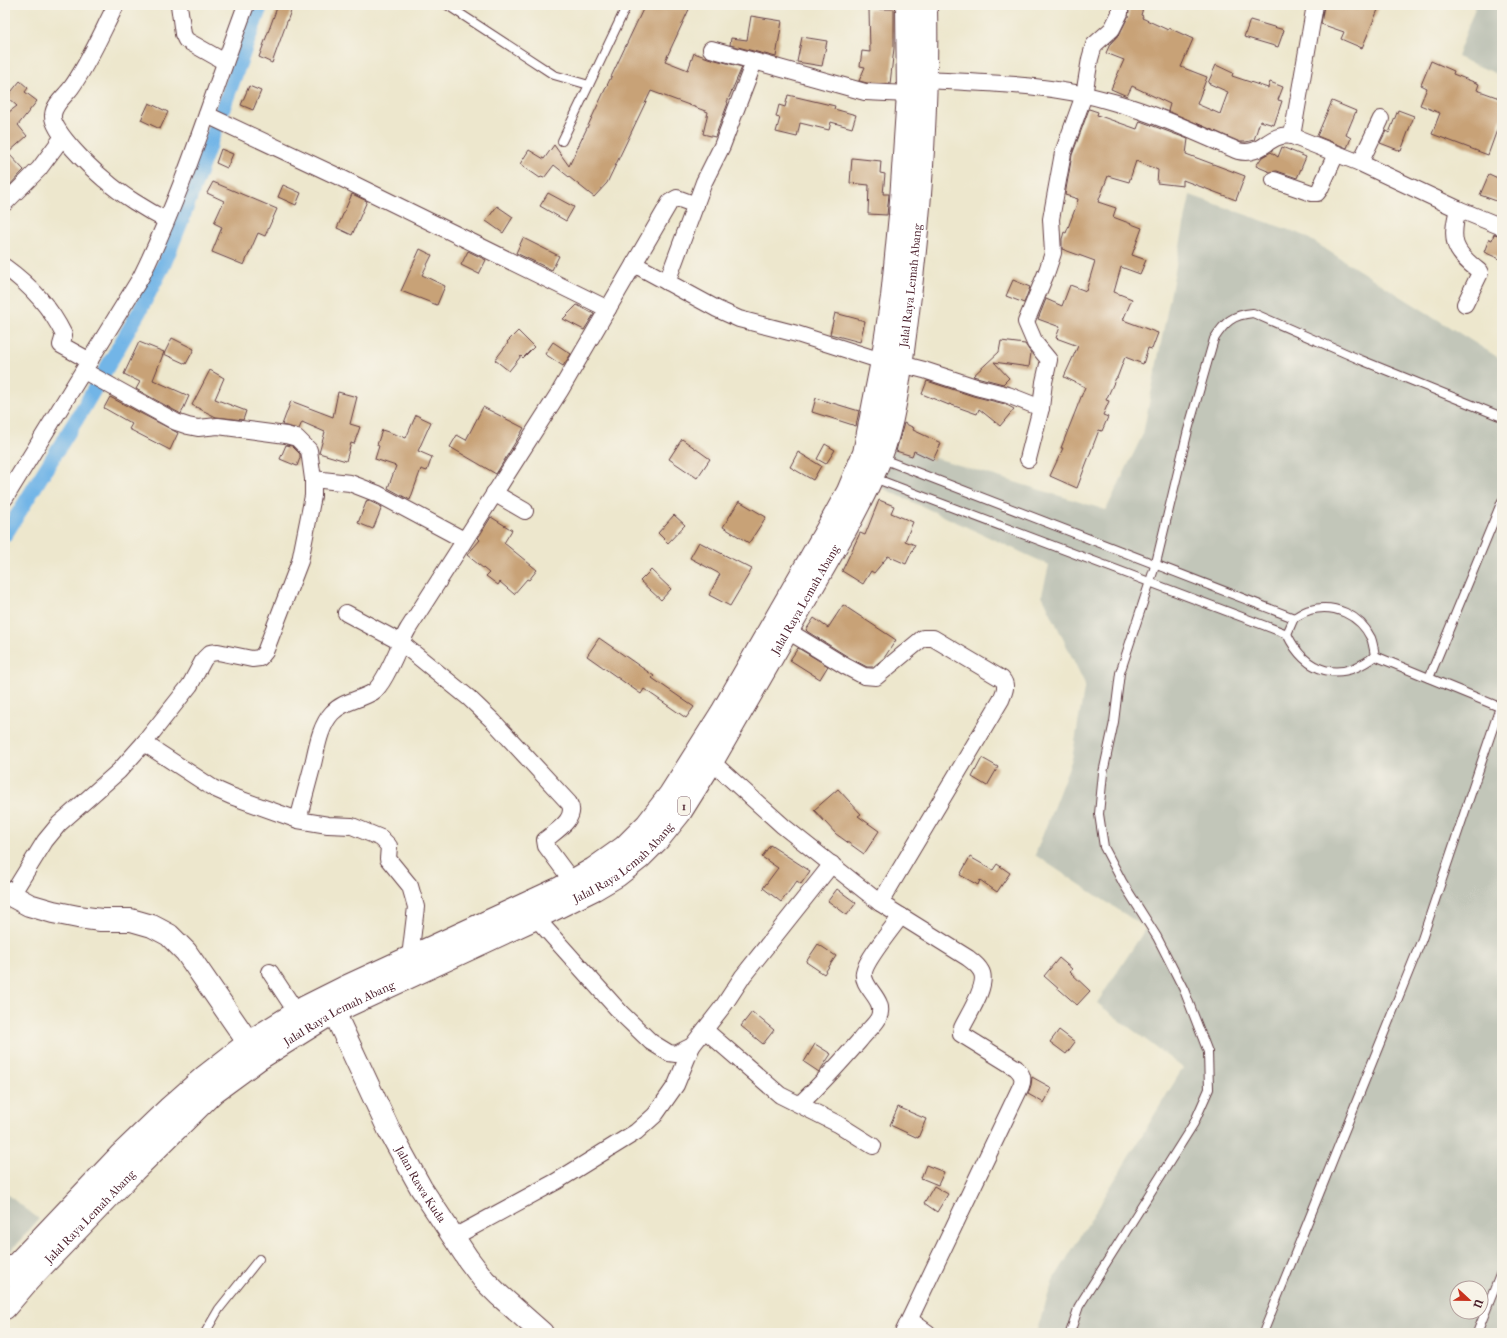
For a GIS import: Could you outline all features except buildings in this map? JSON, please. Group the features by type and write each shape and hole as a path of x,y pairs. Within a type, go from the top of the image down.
{"main road":[{"name":"Jalal Raya Lemah Abang","path":"891,363 892,297 898,237 908,94 907,5"},
{"name":"Jalal Raya Lemah Abang","path":"5,1276 119,1156 204,1077 334,1012 595,889 617,876 640,858 659,839 680,813 712,762 846,529 868,465 914,261 919,205 926,80 926,5"},
{"name":"Jalal Raya Lemah Abang","path":"5,1308 29,1280 134,1171 254,1051 297,1013 343,988 560,888 593,869 624,847 647,824 670,794 722,712 848,491 868,465"},
{"path":"8,894 29,905 53,912 101,920 131,920 152,926 169,935 186,952 254,1051"},
{"name":"Jalan Rawa Kuda","path":"334,1012 389,1130 421,1188 468,1259 484,1280 499,1296 542,1333"}],"street":[{"path":"116,5 72,88 54,109 53,119 62,138 106,181 140,205 166,220"},
{"path":"179,5 183,34 186,40 225,62"},
{"path":"5,498 89,370 142,277 156,248 166,220 210,116 225,62 246,5"},
{"path":"1028,459 1041,408 1044,382 1049,360 1035,343 1026,322 1047,272 1053,253 1051,219 1063,153 1084,95 1094,45 1112,29 1120,13 1120,5"},
{"path":"1292,136 1315,5"},
{"path":"710,49 754,62 798,72 866,92 908,94"},
{"path":"668,282 704,182 722,146 754,62"},
{"path":"926,80 1046,88 1084,95 1113,102 1145,113 1184,127 1238,151 1246,153 1258,149 1275,138 1284,135 1292,136 1360,163 1458,209 1502,227"},
{"path":"210,116 608,309"},
{"path":"1360,163 1381,119"},
{"path":"5,203 39,169 62,138"},
{"path":"1274,180 1311,193 1317,193 1336,154"},
{"path":"298,820 318,742 332,713 340,706 372,692 378,687 386,676 400,642 560,392 670,202 677,198 696,205"},
{"path":"1458,209 1454,224 1456,245 1465,260 1480,273 1464,304"},
{"path":"634,264 717,309 739,318 891,363 924,370 976,387 1008,395 1041,408"},
{"path":"5,267 48,307 64,335 61,345 89,370 110,386 176,422 188,426 198,428 218,426 286,435 297,438 310,450 313,479 313,496 300,561 265,652 260,658 252,660 218,652 210,653 204,659 190,685 144,743 119,771 60,824 45,841 8,894"},
{"path":"313,479 350,483 378,494 464,540"},
{"path":"494,493 525,511"},
{"path":"346,613 400,642 470,698 569,803 572,812 570,818 546,840 546,846 572,881"},
{"path":"788,631 845,666 864,676 870,677 876,677 924,638 933,638 1002,679 1004,682 1005,689 1001,700 880,903"},
{"path":"144,743 213,788 265,809 298,820 328,825 352,826 376,836 389,846 388,859 410,886 416,907 410,957"},
{"path":"712,762 783,826 880,903 968,958 978,966 982,972 982,988 962,1028 961,1034 1016,1068 1023,1075 1023,1080 907,1326 928,1333"},
{"path":"454,1237 557,1182 636,1132 655,1115 676,1085 692,1046 724,1005 743,976 832,864"},
{"path":"800,1104 836,1068 878,1018 880,1007 878,999 864,979 864,971 869,960 901,916"},
{"path":"536,918 621,1013 651,1042 665,1051 674,1054 692,1046"},
{"path":"270,972 297,1013"},
{"path":"705,1030 780,1095 838,1124 873,1146"}],"lane":[{"path":"447,5 554,75 589,85"},
{"path":"562,141 627,5"},
{"path":"1070,1333 1079,1306 1194,1123 1209,1089 1208,1052 1184,990 1157,937 1123,883 1104,847 1099,814 1103,773 1114,722 1120,673 1156,563 1188,430 1214,339 1229,320 1241,314 1253,313 1361,360 1502,417"},
{"path":"868,465 1156,563 1294,618"},
{"path":"868,465 1149,581 1287,634 1293,647 1301,657 1312,665 1325,670 1338,672 1352,670 1375,656"},
{"path":"1429,678 1502,501"},
{"path":"1287,634 1294,618 1310,610 1328,608 1346,612 1361,623 1371,638 1375,656"},
{"path":"1263,1333 1422,939 1501,707 1375,656"},
{"path":"205,1333 219,1309 259,1259"},
{"path":"1477,1333 1502,1270"}],"shaded area":[{"path":"1476,5 1502,5 1502,76 1457,57"},
{"path":"1190,195 1303,235 1502,360 1502,1333 1036,1333 1053,1281 1183,1068 1097,1003 1146,928 1035,855 1072,759 1085,684 1042,595 1049,565 876,485 893,445 1106,510 1143,434"},
{"path":"5,1193 39,1219 5,1257"}],"waterway":[{"path":"5,535 84,407 139,312 164,264 261,5"}]}
